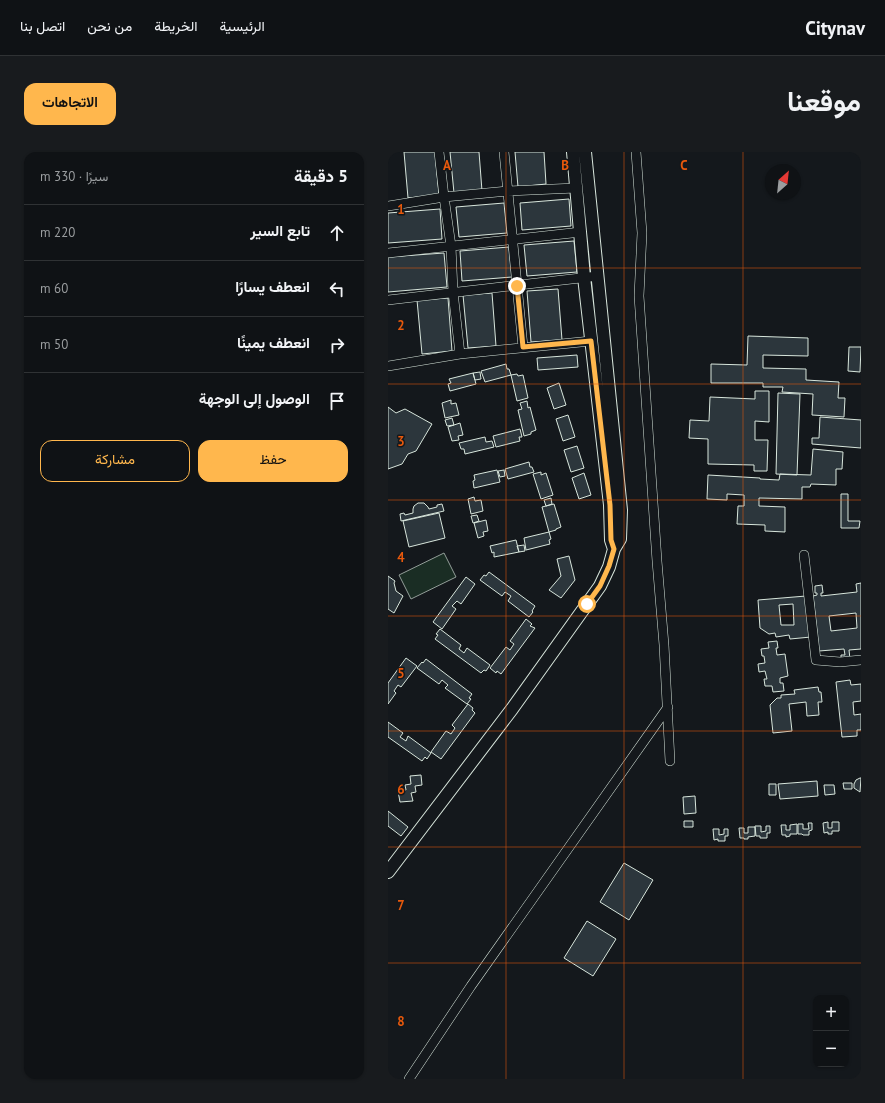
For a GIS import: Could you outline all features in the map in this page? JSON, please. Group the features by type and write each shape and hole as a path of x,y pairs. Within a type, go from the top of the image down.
{"main road":[{"path":"573,152 584,278 610,505 611,540 614,549"},
{"path":"388,872 512,709 600,586 609,566 614,549 620,538 621,510 585,152"}],"street":[{"path":"439,152 451,246 453,292 460,354"},
{"path":"504,152 523,347"},
{"path":"636,152 642,233 639,296 664,645 670,761"},
{"path":"388,206 444,197 508,191 576,188"},
{"path":"388,253 581,232"},
{"path":"388,300 598,276"},
{"path":"388,366 460,354 591,341"},
{"path":"804,555 816,660 840,662 861,660"},
{"path":"409,1079 471,986 668,707"}],"green space":[{"path":"444,553 456,577 411,599 399,575"}],"building":[{"path":"404,152 435,152 439,195 408,198"},
{"path":"450,152 479,152 482,191 454,193"},
{"path":"515,152 544,152 546,184 518,187"},
{"path":"569,199 571,226 522,230 520,203"},
{"path":"504,203 507,233 459,237 456,207"},
{"path":"440,209 442,239 388,243 388,213"},
{"path":"574,241 577,272 527,276 524,245"},
{"path":"509,247 512,277 462,281 460,251"},
{"path":"444,253 447,287 388,292 388,257"},
{"path":"558,289 562,340 531,342 527,291"},
{"path":"492,293 496,346 468,348 463,295"},
{"path":"448,298 452,351 422,354 417,300"},
{"path":"748,336 808,338 808,356 763,355 763,368 806,369 806,380 839,382 838,398 845,398 844,417 812,415 813,394 782,392 783,387 763,387 763,383 711,383 711,364 747,365"},
{"path":"849,347 861,347 860,372 848,371"},
{"path":"577,355 578,367 538,370 537,358"},
{"path":"506,364 511,375 485,382 481,371"},
{"path":"480,372 481,379 475,380 473,373"},
{"path":"473,373 476,384 450,391 448,384 451,383 449,379"},
{"path":"517,374 518,376 523,375 528,398 517,401 511,375"},
{"path":"559,383 566,405 554,409 547,388"},
{"path":"755,391 769,391 769,422 755,421 755,440 768,440 767,471 754,471 754,465 708,464 708,439 689,438 690,420 709,421 710,397 755,399"},
{"path":"778,393 800,394 797,475 776,474"},
{"path":"451,400 451,404 456,403 459,415 445,418 442,403"},
{"path":"527,401 536,430 531,432 531,434 524,436 518,410 522,409 520,403"},
{"path":"388,407 396,413 405,409 432,424 416,451 408,454 402,464 388,469"},
{"path":"568,415 575,437 563,441 556,419"},
{"path":"820,417 861,420 861,448 812,444 812,438 819,438"},
{"path":"452,418 454,425 447,426 445,420"},
{"path":"460,423 463,435 458,436 459,440 452,441 448,427"},
{"path":"520,429 522,437 519,437 520,441 496,447 493,436"},
{"path":"485,437 486,442 492,441 494,447 465,454 464,449 461,449 459,443"},
{"path":"577,446 584,468 571,472 564,450"},
{"path":"813,449 843,452 842,469 836,469 836,485 811,484 810,487 802,487 802,499 759,498 759,506 785,507 785,532 765,531 765,525 737,524 738,506 744,506 744,495 727,494 727,500 707,499 708,475 779,480 780,474 811,475"},
{"path":"529,462 530,467 532,467 534,472 508,479 505,469"},
{"path":"497,470 500,482 474,488 474,475"},
{"path":"504,470 505,476 500,477 498,471"},
{"path":"541,472 541,475 546,473 553,495 541,499 533,474"},
{"path":"584,473 591,495 579,499 572,478"},
{"path":"841,494 848,494 848,521 860,521 859,528 841,528"},
{"path":"474,497 475,501 481,500 483,511 471,514 468,499"},
{"path":"551,498 552,504 546,506 544,500"},
{"path":"418,503 424,503 429,509 442,504 444,511 401,521 400,514 404,513 405,515 413,513 414,506"},
{"path":"554,504 561,527 549,532 542,507"},
{"path":"439,513 445,538 409,547 403,521"},
{"path":"477,515 479,521 473,523 471,516"},
{"path":"486,520 488,531 483,532 484,536 478,538 474,523"},
{"path":"549,532 551,539 549,540 550,544 526,550 524,538"},
{"path":"516,540 519,552 494,557 494,552 492,553 490,546"},
{"path":"524,545 525,551 519,552 517,546"},
{"path":"569,556 575,580 561,598 549,590 561,576 557,559"},
{"path":"489,572 535,606 529,617 508,601 511,596 505,592 502,596 480,580"},
{"path":"388,576 395,581 396,591 403,596 394,613 388,609"},
{"path":"466,577 475,584 461,604 457,601 452,606 456,609 442,629 433,622"},
{"path":"861,583 861,649 849,650 850,659 841,660 841,655 845,655 844,649 819,651 813,596 817,595 817,593 815,593 815,586 822,585 823,593 821,593 821,596 857,592 856,584","holes":["856,613 857,628 831,631 829,616"]},
{"path":"806,596 811,637 790,639 789,635 776,637 775,633 769,634 760,628 758,600","holes":["793,604 794,625 781,625 779,605"]},
{"path":"526,619 532,624 530,626 535,628 501,674 497,671 496,673 490,668 506,647 510,650 514,644 510,641"},
{"path":"440,629 461,645 459,649 464,653 467,648 490,665 486,671 484,670 481,673 435,639 438,635 436,634"},
{"path":"777,641 777,655 785,654 788,676 780,678 780,683 783,683 784,691 773,692 772,686 765,686 764,679 767,679 765,671 759,672 758,664 765,663 761,649 769,648 768,642"},
{"path":"406,658 417,666 401,687 398,685 394,691 396,693 388,704 388,683"},
{"path":"426,659 472,694 469,698 471,699 467,704 445,688 448,685 442,680 439,684 417,668"},
{"path":"850,680 851,685 861,684 861,701 853,702 854,715 861,714 861,730 857,730 857,736 842,737 836,682"},
{"path":"818,687 819,692 821,692 822,702 818,702 819,715 807,716 806,702 789,704 792,731 773,733 770,705 777,698 781,698 781,695 795,694 794,690"},
{"path":"468,704 473,708 472,710 475,713 441,759 431,752 446,731 451,734 455,728 452,725"},
{"path":"388,722 403,733 400,737 406,741 408,736 431,753 427,759 425,757 422,761 388,737"},
{"path":"421,775 422,785 415,786 416,792 411,793 413,801 400,802 398,791 406,790 405,785 411,784 410,776"},
{"path":"860,778 860,792 854,788 854,784 856,780"},
{"path":"817,781 818,796 780,799 778,784"},
{"path":"843,783 852,783 852,789 844,789"},
{"path":"769,784 776,784 776,795 769,795"},
{"path":"824,785 834,785 835,794 825,795"},
{"path":"695,796 696,813 684,814 683,797"},
{"path":"388,811 408,827 401,836 388,826"},
{"path":"684,821 693,821 693,827 684,827"},
{"path":"828,822 828,828 832,828 832,822 839,822 839,831 832,831 832,834 828,834 828,832 824,833 823,823"},
{"path":"808,823 812,823 812,830 809,831 809,835 798,834 798,824 803,824 803,829 809,829"},
{"path":"797,824 797,834 790,834 790,836 786,837 786,835 782,835 781,825 786,825 786,830 790,830 790,825"},
{"path":"755,826 761,826 761,832 766,831 766,826 770,826 770,833 767,833 767,838 760,838 760,836 756,836"},
{"path":"748,827 755,827 755,836 748,837 748,839 740,838 739,828 744,828 744,833 748,833"},
{"path":"713,829 719,829 719,835 724,834 724,829 728,829 728,836 725,836 725,841 718,841 718,839 714,840"},
{"path":"624,863 653,880 629,920 600,902"},
{"path":"587,921 616,939 593,976 564,958"}],"route":[{"path":"517,286 523,347 591,341 610,505 611,540 614,549 609,566 600,586 587,604"}]}
